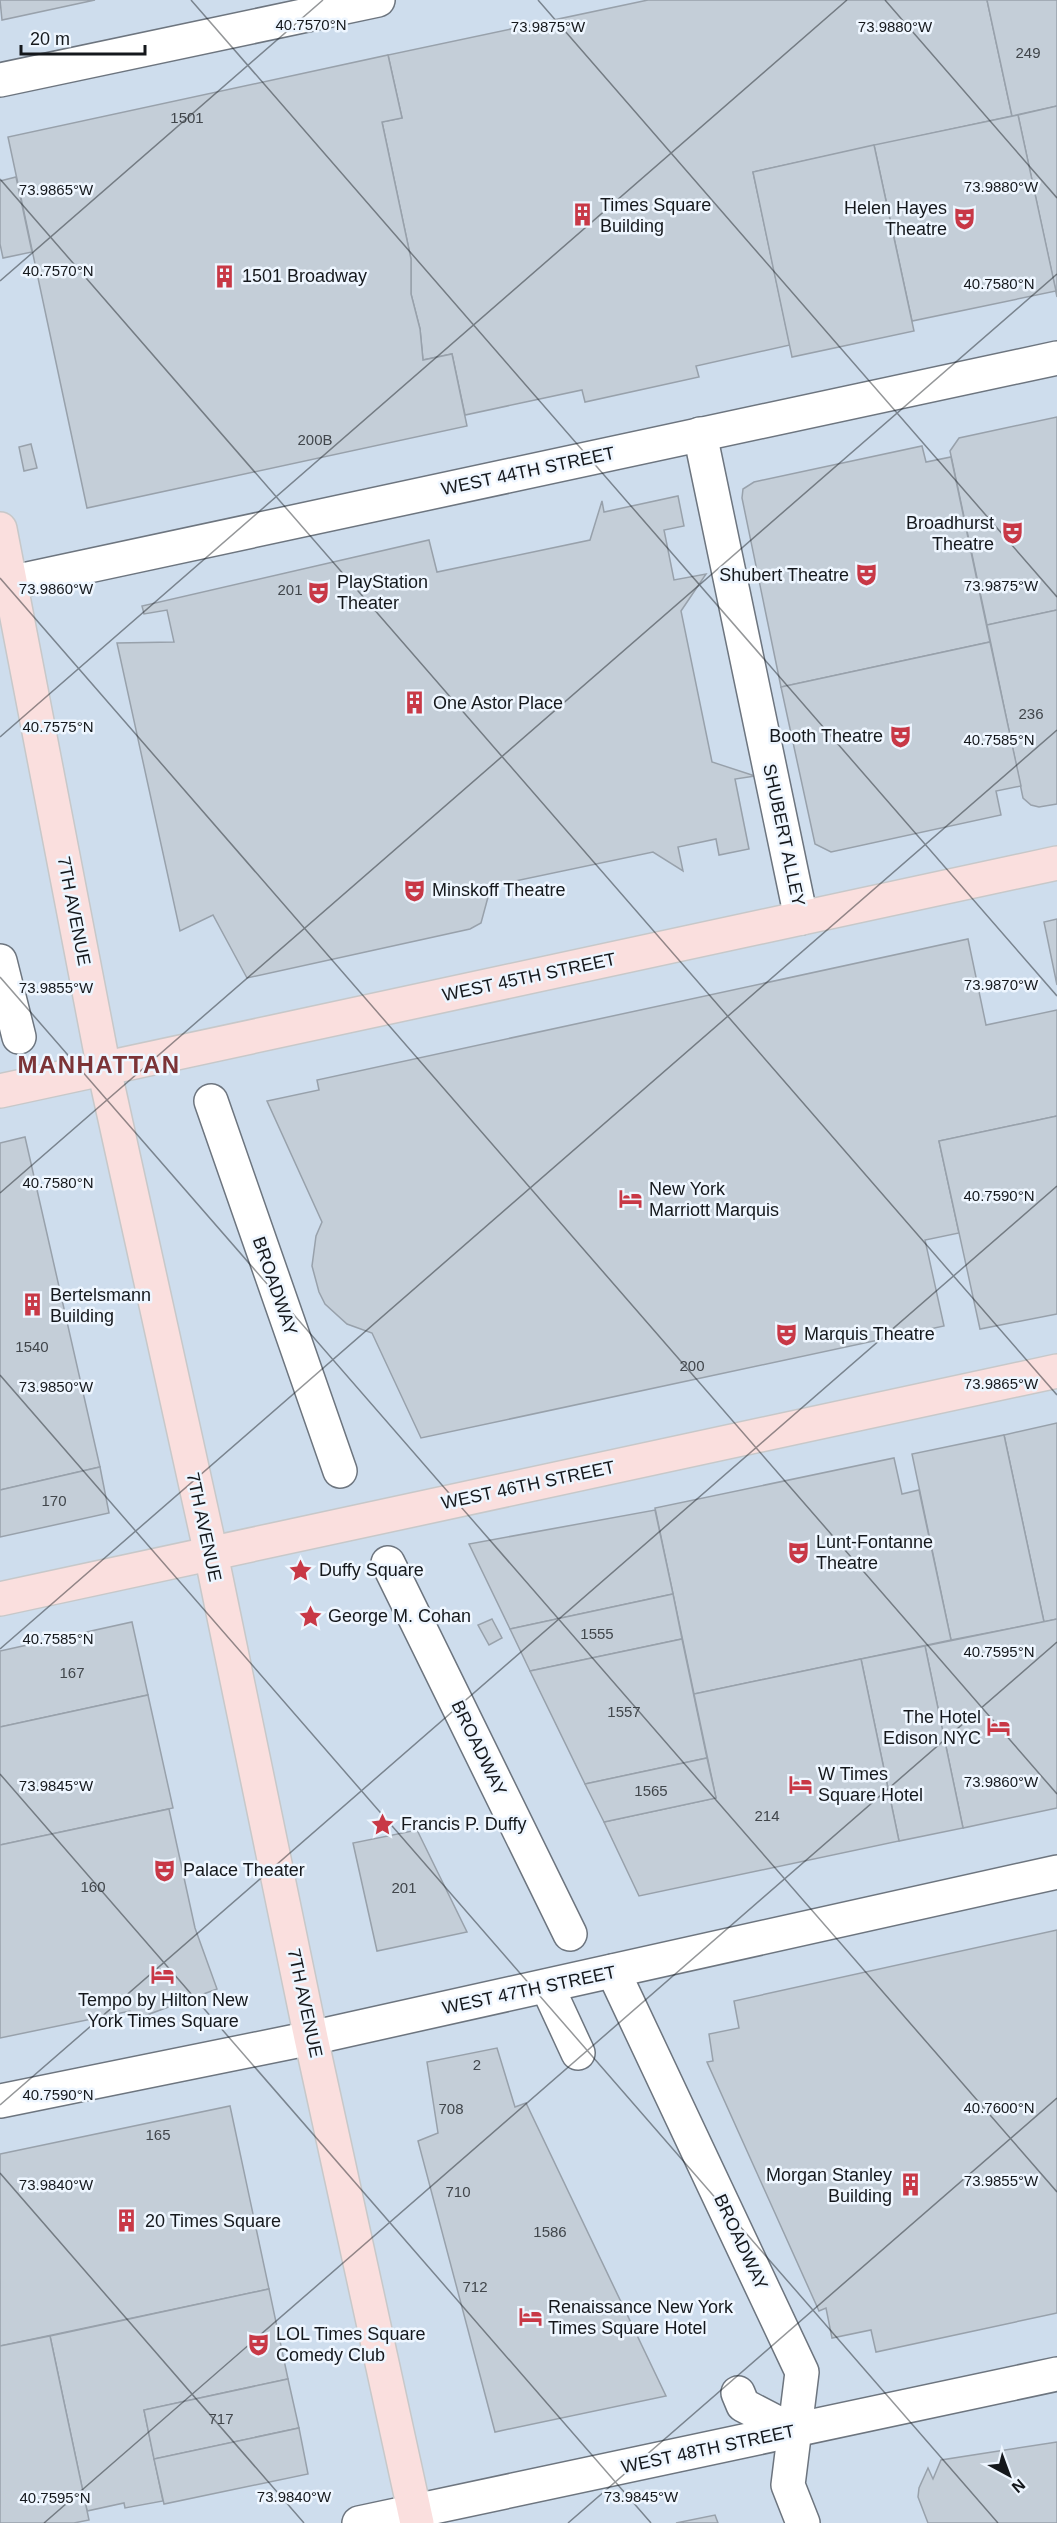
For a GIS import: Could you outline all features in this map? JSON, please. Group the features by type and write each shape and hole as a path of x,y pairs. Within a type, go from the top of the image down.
{"main road":[{"name":"7TH AVENUE","path":"0,529 6,583 104,1069 211,1554 311,2038 416,2517"},
{"name":"WEST 45TH STREET","path":"0,1091 1057,863"},
{"name":"WEST 46TH STREET","path":"0,1599 1057,1371"}],"street":[{"path":"0,80 378,0"},
{"name":"WEST 44TH STREET","path":"6,583 1057,358"},
{"name":"SHUBERT ALLEY","path":"700,434 801,918"},
{"path":"0,961 19,1037"},
{"name":"BROADWAY","path":"211,1101 340,1471"},
{"name":"BROADWAY","path":"387,1563 570,1934"},
{"name":"WEST 47TH STREET","path":"0,2101 311,2038 1057,1872"},
{"name":"BROADWAY","path":"613,1971 802,2372 788,2485 802,2523"},
{"path":"547,1986 578,2053"},
{"name":"WEST 48TH STREET","path":"359,2523 416,2517 793,2431 1057,2374"},
{"path":"738,2393 742,2405 793,2431"}],"shaded area":[{"path":"0,0 1057,0 1057,2523 0,2523"}],"building":[{"path":"0,0 95,0 2,20"},
{"name":"Times Square Building","path":"648,0 987,0 1012,116 753,172 790,345 696,366 699,377 585,402 582,390 465,415 452,354 423,360 420,329 411,294 411,259 382,122 402,118 388,55"},
{"path":"987,0 1057,0 1057,106 1012,116"},
{"name":"1501 Broadway","path":"388,55 402,118 382,122 411,259 411,294 420,329 423,360 452,354 467,426 87,508 8,137"},
{"path":"1057,106 1057,297 1018,115"},
{"name":"Helen Hayes Theatre","path":"1018,115 1056,291 912,321 874,145"},
{"path":"874,145 914,331 792,357 753,172"},
{"path":"16,177 32,252 3,258 0,244 0,181"},
{"name":"Broadhurst Theatre","path":"1057,417 1057,610 987,625 950,451 959,438"},
{"path":"31,444 37,468 24,471 19,447"},
{"name":"Shubert Theatre","path":"922,446 926,462 951,457 990,642 781,687 742,498 743,489 754,482"},
{"name":"One Astor Place","path":"678,496 684,526 664,530 674,580 706,574 681,611 712,762 755,776 735,779 749,849 719,855 716,839 678,847 683,871 653,852 491,886 481,923 470,929 247,978 213,915 180,931 117,643 174,642 167,610 144,614 142,606 429,540 437,572 590,540 602,501 604,512"},
{"path":"1057,610 1057,804 1039,807 1031,805 1023,798 987,625"},
{"name":"Booth Theatre","path":"990,642 1021,786 996,791 1001,815 831,852 815,844 781,687"},
{"path":"1057,919 1057,985 1044,922"},
{"name":"New York Marriott Marquis","path":"968,939 986,1025 1057,1010 1057,1116 939,1141 959,1233 925,1240 944,1326 421,1438 372,1333 347,1324 325,1304 319,1292 312,1266 316,1236 322,1222 267,1101 319,1090 317,1080"},
{"path":"1057,1116 1057,1314 980,1329 939,1141"},
{"name":"Bertelsmann Building","path":"25,1137 100,1467 0,1490 0,1143"},
{"path":"1057,1423 1057,1619 1044,1622 1004,1435"},
{"path":"1004,1435 1044,1622 951,1640 912,1454"},
{"name":"Lunt-Fontanne Theatre","path":"894,1458 902,1494 919,1490 951,1640 694,1694 655,1508"},
{"path":"100,1467 109,1513 0,1537 0,1490"},
{"path":"655,1510 673,1594 510,1629 469,1544"},
{"path":"673,1594 682,1639 530,1671 510,1629"},
{"path":"492,1619 502,1638 489,1645 478,1625"},
{"name":"The Hotel Edison NYC","path":"1057,1619 1057,1808 963,1828 925,1646"},
{"path":"132,1622 148,1695 0,1727 0,1651"},
{"path":"682,1639 707,1758 585,1784 530,1671"},
{"path":"925,1646 963,1828 899,1841 861,1659"},
{"path":"861,1659 899,1841 639,1896 604,1822 716,1798 694,1694"},
{"path":"148,1695 173,1808 0,1845 0,1727"},
{"path":"707,1758 716,1798 604,1822 585,1784"},
{"path":"169,1809 195,1928 217,1989 136,2019 130,2011 0,2038 0,1845"},
{"path":"417,1830 467,1932 377,1951 353,1843"},
{"name":"Morgan Stanley Building","path":"1057,1930 1057,2313 876,2352 871,2330 832,2338 826,2308 819,2311 707,2062 713,2061 709,2034 739,2028 734,2001"},
{"path":"497,2048 515,2107 526,2103 666,2396 495,2432 418,2141 438,2133 427,2062"},
{"name":"20 Times Square","path":"230,2106 269,2289 0,2346 0,2154"},
{"path":"269,2289 288,2379 144,2410 163,2501 125,2508 124,2503 87,2511 50,2336"},
{"path":"50,2336 89,2520 74,2523 0,2523 0,2346"},
{"path":"288,2379 299,2428 154,2459 144,2410"},
{"path":"299,2428 308,2474 164,2504 154,2459"},
{"path":"1057,2442 1057,2523 928,2523 918,2497 919,2488 928,2468 933,2479 941,2460"},
{"path":"715,2515 718,2523 676,2523"}],"place":[{"name":"Times Square Building","path":"582,215"},
{"name":"Helen Hayes Theatre","path":"965,218"},
{"name":"1501 Broadway","path":"224,276"},
{"name":"Broadhurst Theatre","path":"1012,533"},
{"name":"Shubert Theatre","path":"867,575"},
{"name":"PlayStation Theater","path":"319,592"},
{"name":"One Astor Place","path":"415,703"},
{"name":"Booth Theatre","path":"901,736"},
{"name":"Minskoff Theatre","path":"414,890"},
{"name":"New York Marriott Marquis","path":"631,1199"},
{"name":"Bertelsmann Building","path":"32,1305"},
{"name":"Marquis Theatre","path":"786,1334"},
{"name":"Lunt-Fontanne Theatre","path":"798,1552"},
{"name":"Duffy Square","path":"301,1570"},
{"name":"George M. Cohan","path":"310,1616"},
{"name":"The Hotel Edison NYC","path":"999,1727"},
{"name":"W Times Square Hotel","path":"800,1784"},
{"name":"Francis P. Duffy","path":"383,1824"},
{"name":"Palace Theater","path":"165,1870"},
{"name":"Tempo by Hilton New York Times Square","path":"163,1974"},
{"name":"Morgan Stanley Building","path":"910,2185"},
{"name":"20 Times Square","path":"127,2221"},
{"name":"Renaissance New York Times Square Hotel","path":"530,2317"},
{"name":"LOL Times Square Comedy Club","path":"258,2344"}],"district":[{"name":"MANHATTAN","path":"99,1065"}]}
